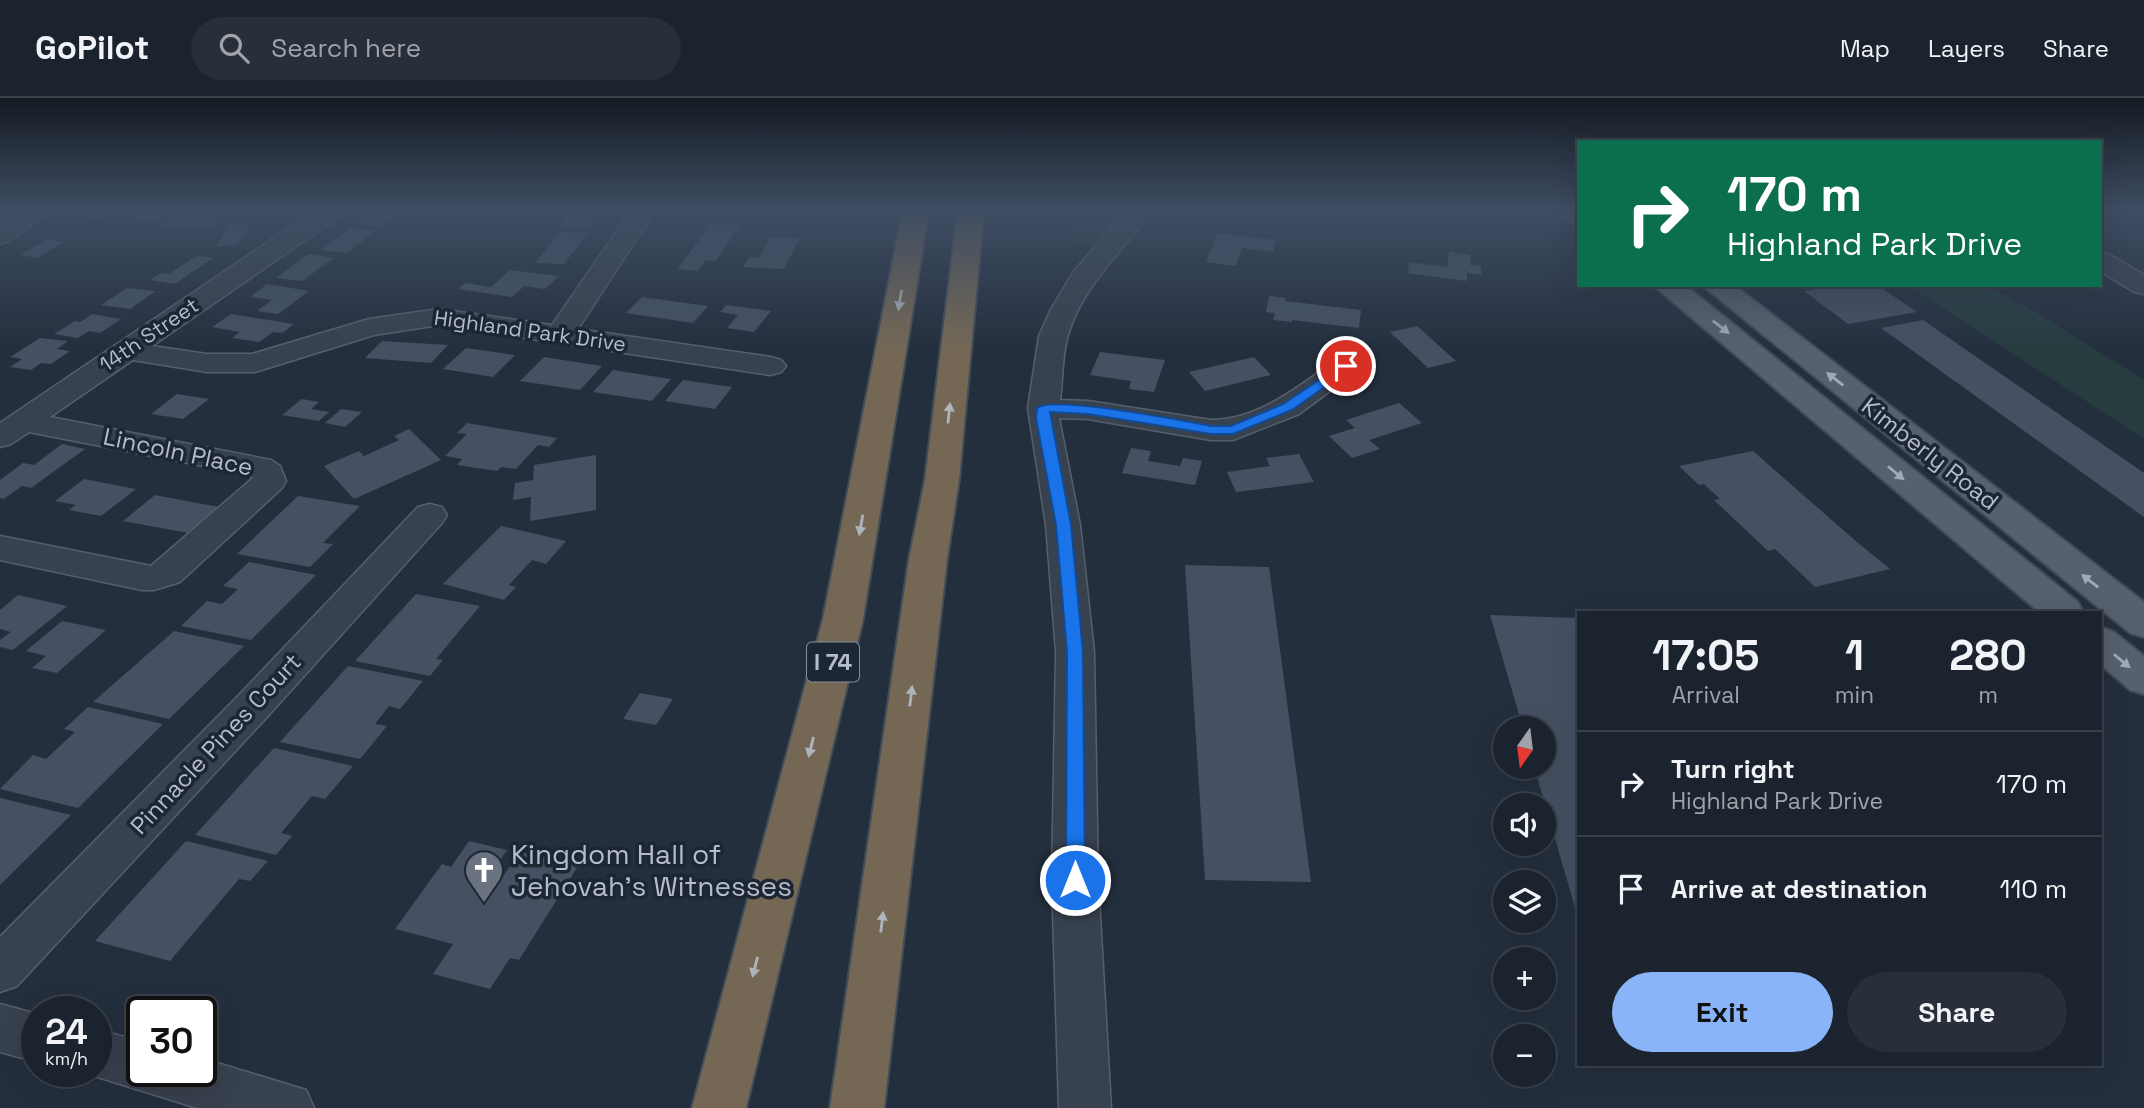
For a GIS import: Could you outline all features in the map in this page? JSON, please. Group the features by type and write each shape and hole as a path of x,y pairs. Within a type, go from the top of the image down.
{"highway":[{"name":"I 74","path":"719,1108 844,619 908,256"},
{"path":"857,1108 928,559 942,481 966,256"},
{"path":"851,1108 873,990"}],"main road":[{"name":"Kimberly Road","path":"1669,287 2063,611"},
{"name":"Kimberly Road","path":"1719,287 2144,623"},
{"path":"2102,644 2144,679"}],"street":[{"name":"14th Street","path":"12,429 259,256"},
{"path":"560,334 612,256"},
{"path":"1086,1108 1075,880 1075,652 1063,525 1043,418 1053,336 1083,277 1101,256"},
{"path":"2102,261 2144,286"},
{"name":"Highland Park Drive","path":"127,350 214,366 246,365 381,325 417,317 439,317 771,366"},
{"path":"1044,408 1088,410 1211,430 1233,430 1287,407 1346,366"},
{"name":"Lincoln Place","path":"0,548 142,578 154,578 167,573 270,481 268,473 258,467 12,429"},
{"name":"Pinnacle Pines Court","path":"0,970 253,706 430,515"},
{"path":"0,1027 21,1033"},
{"path":"213,1087 288,1108"}],"green space":[{"path":"1911,287 1990,287 2034,311 2144,380 2144,439"}],"building":[{"path":"196,256 213,258 175,284 150,280 161,273 169,274"},
{"path":"306,256 334,258 302,281 276,278"},
{"path":"541,256 570,256 564,264 535,263"},
{"path":"687,256 719,256 716,261 706,260 698,271 678,269"},
{"path":"791,256 784,269 743,267 749,257"},
{"path":"1208,256 1239,256 1236,266 1206,262"},
{"path":"1448,256 1471,256 1470,265 1481,266 1481,275 1467,273 1467,281 1408,273 1409,262 1447,267"},
{"path":"510,270 559,276 545,289 524,286 512,297 458,289 465,283 491,287"},
{"path":"267,284 309,291 278,314 257,311 272,300 250,297"},
{"path":"1829,287 1880,287 1917,312 1848,324 1804,291"},
{"path":"127,288 156,291 130,309 101,305"},
{"path":"1269,296 1286,298 1285,301 1361,310 1359,328 1273,320 1275,313 1266,312"},
{"path":"642,297 708,306 693,323 626,313"},
{"path":"726,305 771,311 754,332 727,328 738,315 720,312"},
{"path":"92,314 121,319 100,333 89,331 78,338 54,334 75,321 80,322"},
{"path":"231,314 294,324 282,333 273,332 259,342 232,338 240,332 212,327"},
{"path":"1923,320 2144,473 2144,517 1881,328"},
{"path":"1417,326 1456,361 1428,368 1390,332"},
{"path":"40,338 68,341 57,349 70,351 51,364 41,363 31,370 10,367 22,359 10,357"},
{"path":"382,341 448,345 431,363 365,358"},
{"path":"466,348 515,355 493,377 443,369"},
{"path":"1100,352 1165,360 1154,392 1129,389 1131,381 1090,375"},
{"path":"544,357 602,366 580,390 520,381"},
{"path":"1254,357 1271,375 1205,391 1189,372"},
{"path":"613,370 671,379 652,401 593,392"},
{"path":"683,380 732,387 715,409 665,401"},
{"path":"177,394 209,399 183,419 151,414"},
{"path":"302,399 319,402 311,409 329,412 319,421 282,415"},
{"path":"1399,403 1422,423 1369,440 1380,449 1352,458 1329,436 1355,428 1346,420"},
{"path":"341,409 362,412 345,427 325,423"},
{"path":"467,423 557,438 549,447 538,445 516,469 502,467 497,471 457,465 462,459 445,456 467,434 457,433"},
{"path":"409,429 441,460 354,499 324,466 359,451 364,456 399,440 394,436"},
{"path":"62,444 85,449 31,488 22,486 4,499 0,498 0,480 23,463 34,465"},
{"path":"1131,448 1151,451 1148,461 1180,466 1183,458 1202,461 1195,485 1122,473"},
{"path":"1753,451 1890,569 1815,587 1775,549 1768,551 1714,500 1720,499 1704,484 1699,485 1679,466"},
{"path":"1299,454 1314,482 1236,492 1227,472 1270,466 1266,458"},
{"path":"596,455 596,510 530,521 531,497 513,500 515,483 533,480 534,465"},
{"path":"84,479 136,489 101,516 69,510 76,505 55,501"},
{"path":"155,495 229,509 199,535 123,521"},
{"path":"298,496 360,506 323,543 333,544 310,567 237,554"},
{"path":"501,526 566,541 546,564 532,560 509,585 516,587 504,600 443,584"},
{"path":"249,562 316,575 251,640 181,626 207,601 222,604 238,589 223,586"},
{"path":"1185,565 1269,567 1311,882 1205,880"},
{"path":"416,594 480,606 436,659 443,660 430,676 355,661"},
{"path":"18,595 67,606 13,650 0,647 0,640 11,632 0,629 0,610"},
{"path":"1490,615 1577,618 1577,915 1556,842 1556,793 1542,793 1538,779 1556,779 1556,716 1519,716"},
{"path":"62,621 106,630 57,673 32,668 46,656 26,651"},
{"path":"174,631 244,646 169,719 93,702"},
{"path":"348,666 423,681 400,709 389,706 375,724 387,726 360,759 280,742"},
{"path":"640,693 673,699 656,725 623,719"},
{"path":"88,707 163,724 78,808 0,789 33,755 46,759 75,732 64,729"},
{"path":"274,748 353,766 325,799 312,796 281,833 292,836 276,855 195,835"},
{"path":"0,798 71,815 0,885"},
{"path":"186,841 268,861 250,881 239,879 170,961 95,941"},
{"name":"Kingdom Hall of Jehovah's Witnesses","path":"469,841 507,850 489,876 501,879 520,852 578,866 519,960 510,958 490,989 433,974 453,944 395,929 442,864 451,867"}],"place":[{"name":"Kingdom Hall of Jehovah's Witnesses","path":"484,904"}],"route":[{"path":"1075,880 1075,652 1063,525 1056,474 1043,418 1044,408 1088,410 1211,430 1233,430 1287,407 1346,366"}]}
